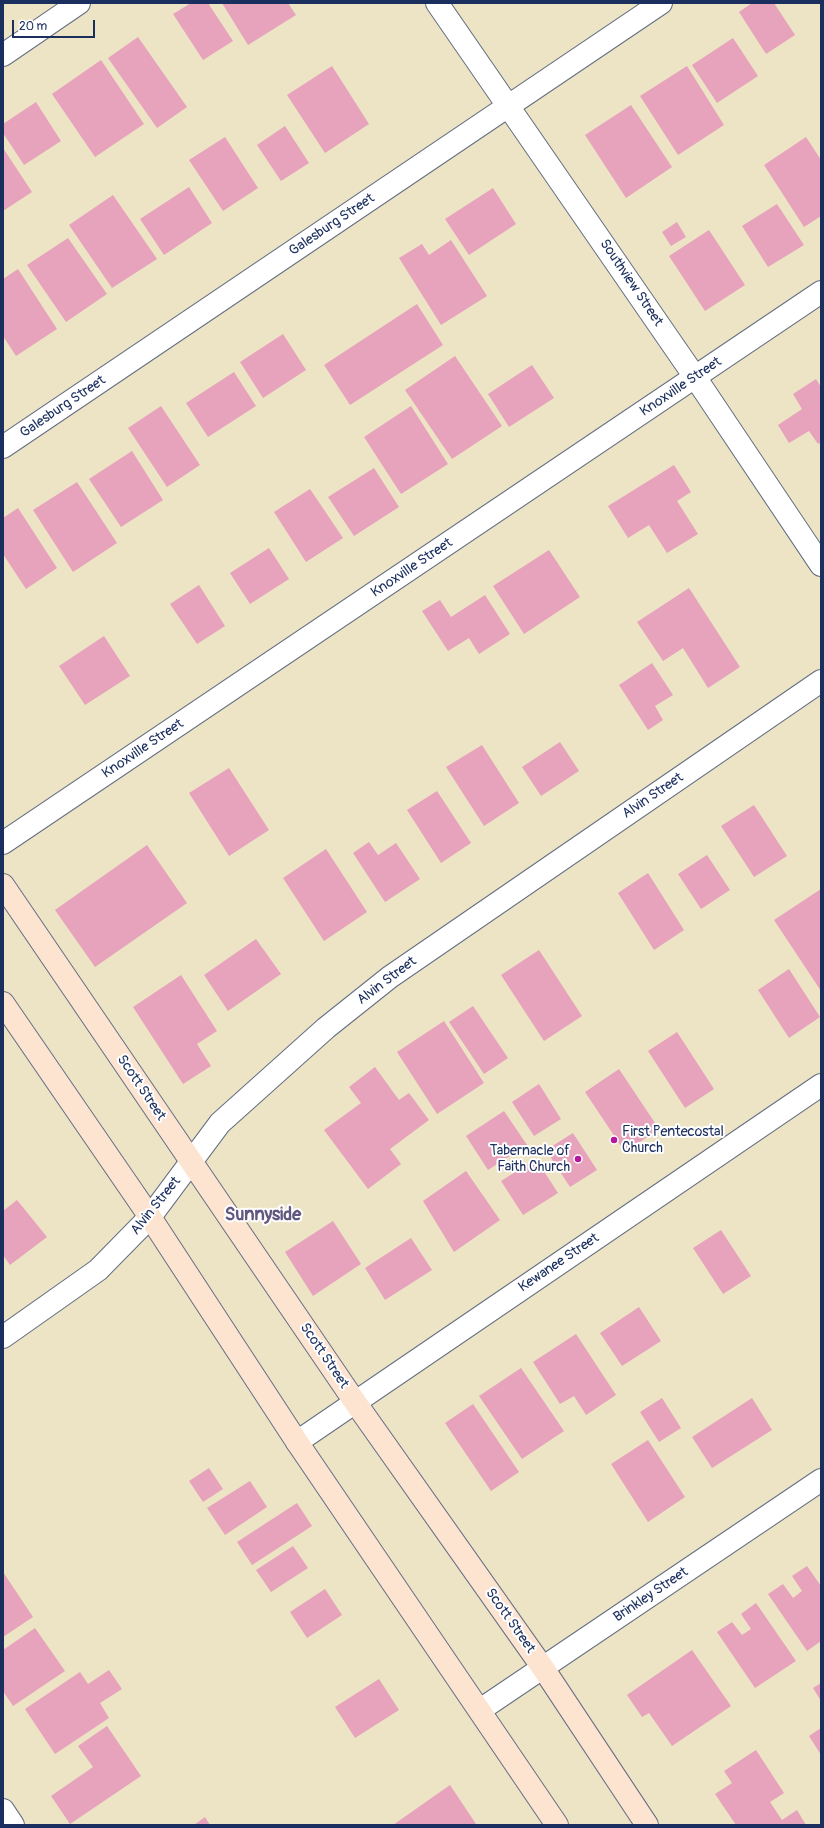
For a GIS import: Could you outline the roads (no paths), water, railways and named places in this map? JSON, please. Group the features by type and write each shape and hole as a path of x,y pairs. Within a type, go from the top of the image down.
{"main road":[{"name":"Scott Street","path":"3,885 355,1402 543,1668 647,1825"},
{"path":"3,1003 150,1217 297,1442 557,1825"}],"street":[{"path":"3,54 79,3"},
{"name":"Southview Street","path":"438,3 695,377 821,565"},
{"name":"Galesburg Street","path":"3,447 661,3"},
{"name":"Knoxville Street","path":"3,843 821,292"},
{"name":"Alvin Street","path":"3,1337 98,1270 150,1217 220,1124 326,1028 390,977 821,681"},
{"name":"Kewanee Street","path":"297,1442 821,1085"},
{"name":"Brinkley Street","path":"480,1710 821,1480"},
{"path":"3,1810 13,1825"}],"place":[{"name":"First Pentecostal Church","path":"614,1140"},
{"name":"Tabernacle of Faith Church","path":"578,1159"}],"district":[{"name":"Sunnyside","path":"263,1215"}]}
